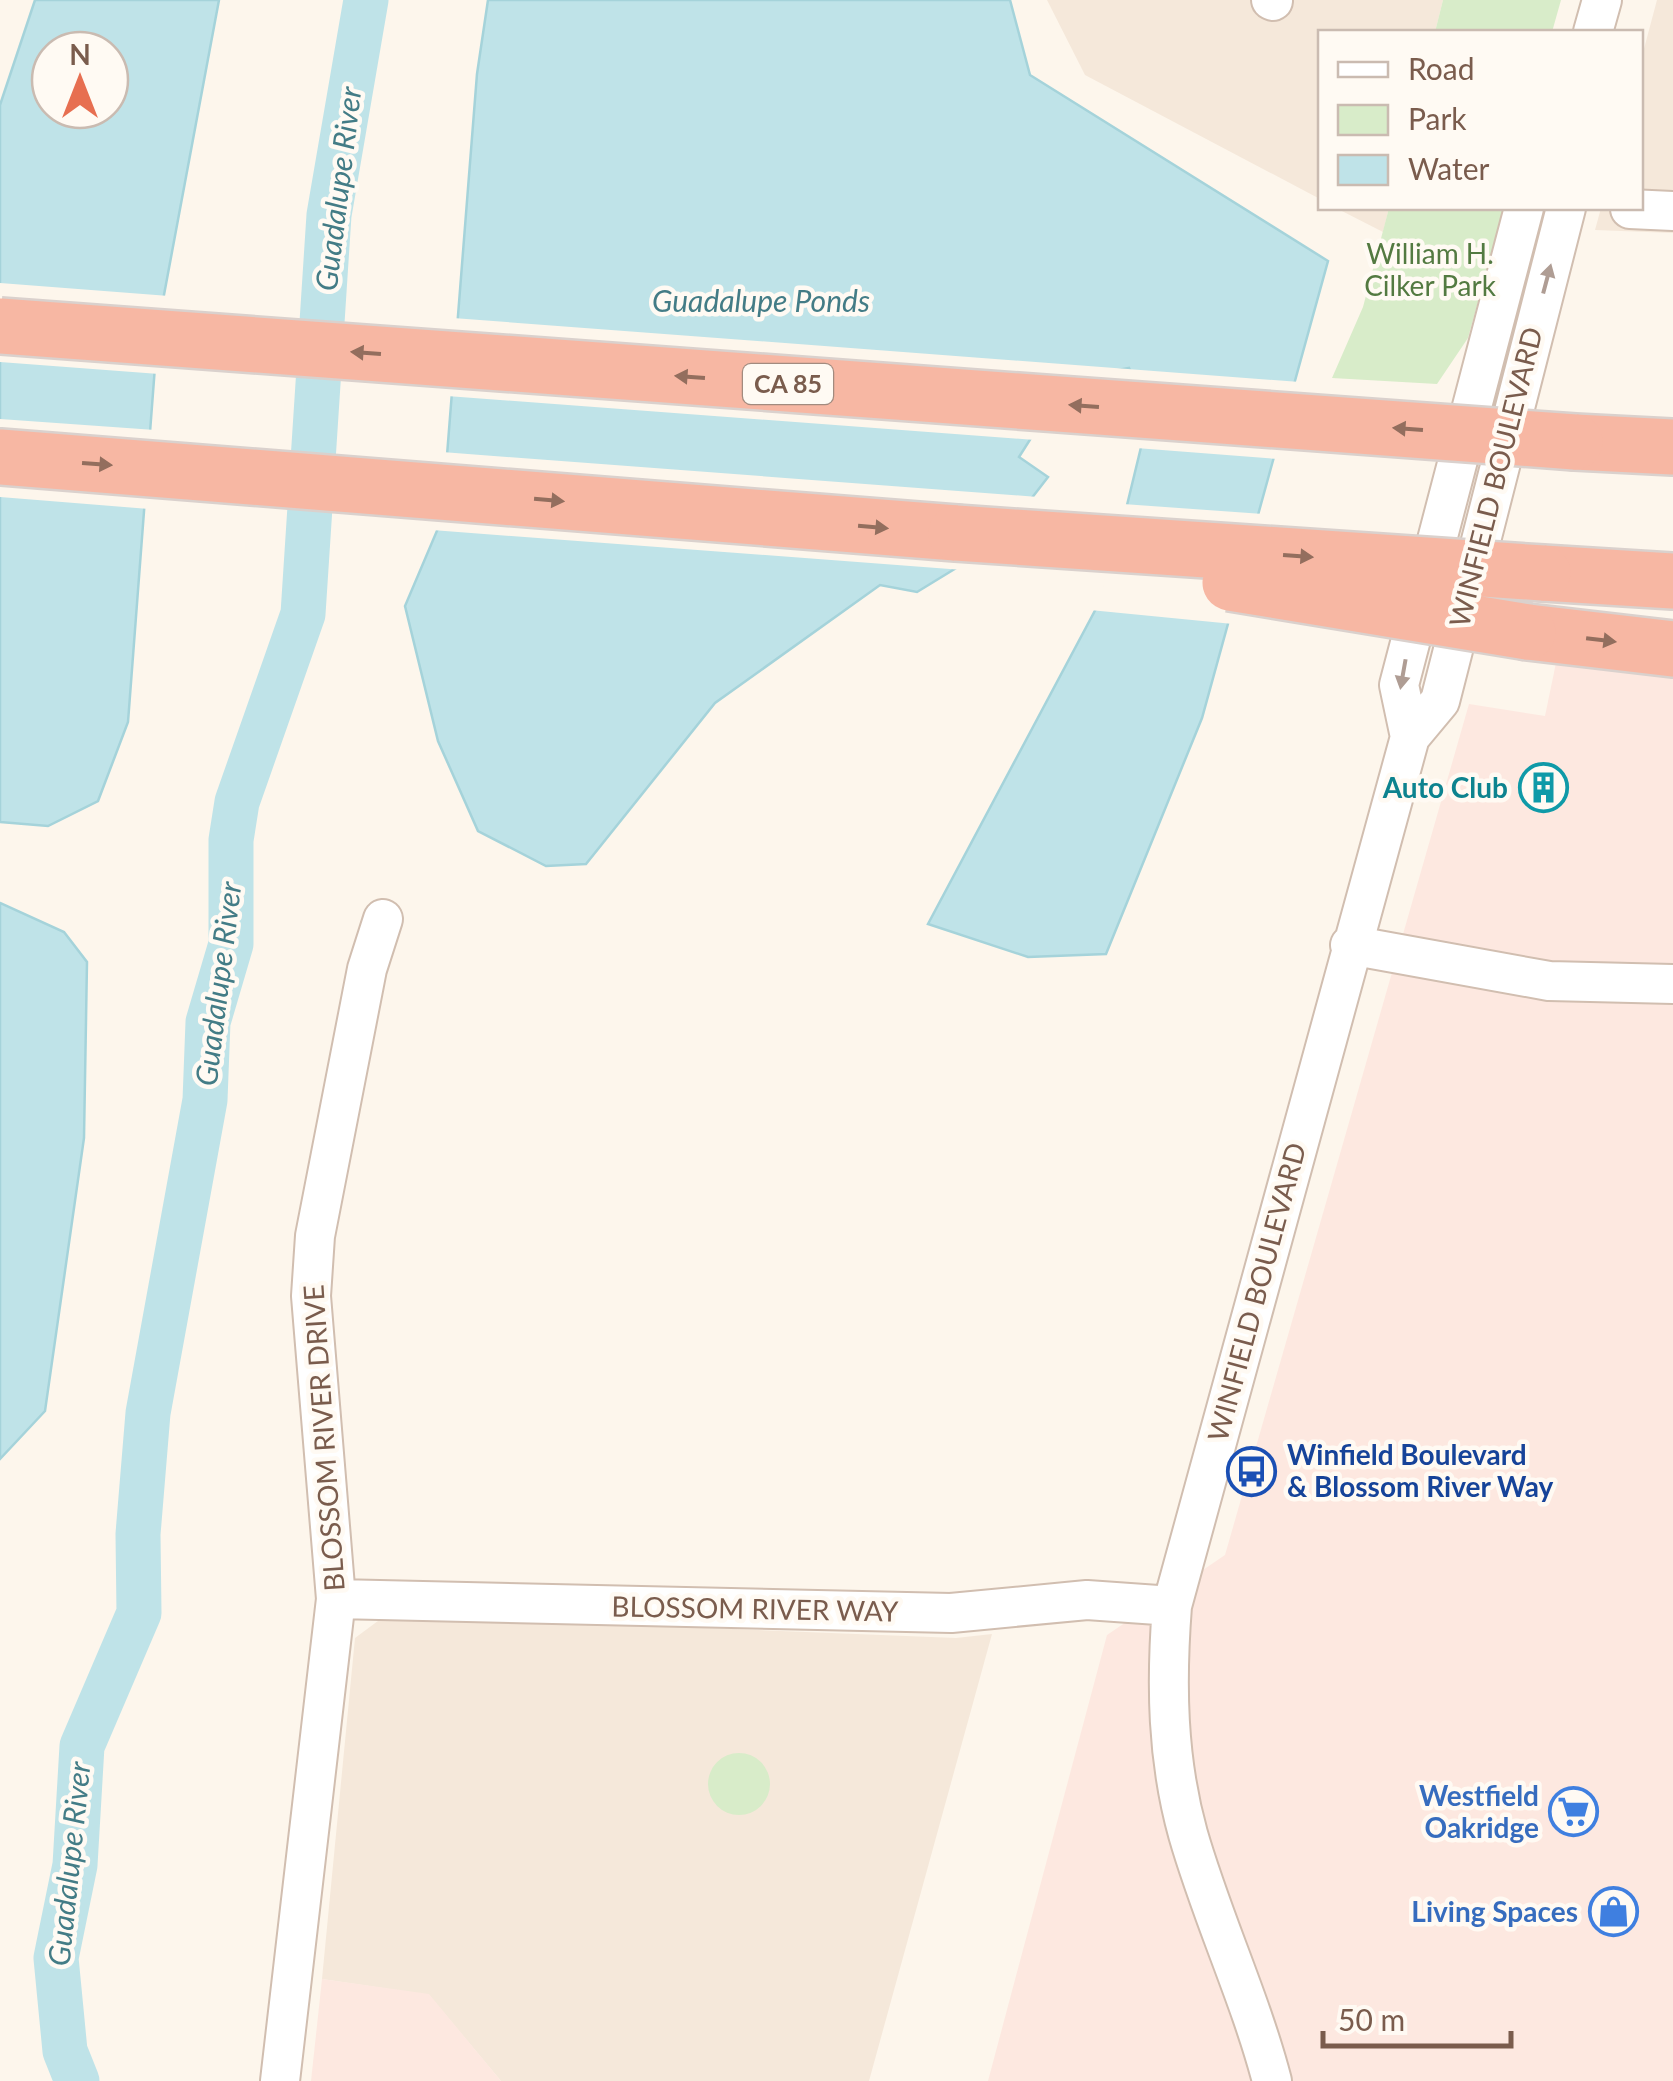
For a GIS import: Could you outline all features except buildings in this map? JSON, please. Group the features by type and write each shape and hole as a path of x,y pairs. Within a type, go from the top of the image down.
{"highway":[{"name":"CA 85","path":"0,326 1673,447"},
{"path":"0,457 956,534 1673,581"},
{"path":"956,534 1528,632 1673,649"}],"street":[{"path":"1594,30 1602,0"},
{"name":"WINFIELD BOULEVARD","path":"1410,737 1399,685 1523,210"},
{"name":"WINFIELD BOULEVARD","path":"1272,2081 1188,1834 1172,1760 1168,1706 1172,1606 1410,737 1440,701 1565,210"},
{"path":"1643,210 1673,211"},
{"name":"BLOSSOM RIVER DRIVE","path":"280,2081 336,1599 310,1296 318,1217 367,970 383,919"},
{"path":"1350,945 1549,982 1673,984"},
{"name":"BLOSSOM RIVER WAY","path":"336,1599 366,1603 951,1613 1087,1600 1172,1606"}],"shaded area":[{"path":"1047,0 1443,0 1436,30 1318,30 1318,198 1085,75"},
{"path":"1657,0 1673,0 1673,233 1595,230 1600,210 1643,210 1643,52"},
{"path":"1340,210 1388,210 1383,232"},
{"path":"1673,651 1673,2081 988,2081 1107,1635 1225,1555 1469,704 1545,716 1557,658"},
{"path":"386,1615 956,1638 992,1634 869,2081 501,2081 429,1995 322,1979 355,1638"},
{"path":"322,1979 429,1994 501,2081 311,2081"}],"green space":[{"path":"1443,0 1561,0 1553,30 1436,30"},
{"name":"William H. Cilker Park","path":"1388,210 1503,210 1468,338 1437,384 1332,378 1363,307"},
{"path":"739,1753 761,1762 770,1784 761,1806 739,1815 717,1806 708,1784 717,1762"}],"water":[{"path":"35,0 219,0 158,327 128,722 98,801 48,826 0,822 0,105"},
{"name":"Guadalupe Ponds","path":"488,0 1010,0 1030,75 1328,261 1202,718 1106,954 1028,957 928,924 1107,588 1150,410 1129,368 1097,374 1038,427 1019,457 1048,477 997,543 917,592 880,585 715,703 586,864 546,866 478,831 438,741 405,606 442,519 477,74"},
{"path":"0,903 64,932 87,962 84,1138 45,1411 0,1459"}],"pier":[{"path":"0,283 169,296 159,374 0,362"},
{"path":"453,318 1300,382 1278,459 1136,448 1145,411 1126,373 1100,378 1035,440 447,396"},
{"path":"0,419 155,430 149,509 0,497"},
{"path":"442,452 1038,497 1001,547 963,570 432,530"},
{"path":"1123,504 1263,514 1233,624 1090,610 1103,587"}],"waterway":[{"name":"Guadalupe River","path":"77,2081 65,2051 56,1958 75,1865 82,1746 139,1613 138,1534 148,1413 205,1100 208,1022 231,944 231,840 237,802 303,614 329,215 366,0"}],"place":[{"name":"Auto Club","path":"1543,788"},
{"name":"Winfield Boulevard & Blossom River Way","path":"1252,1471"},
{"name":"Westfield Oakridge","path":"1574,1812"},
{"name":"Living Spaces","path":"1613,1912"}]}
